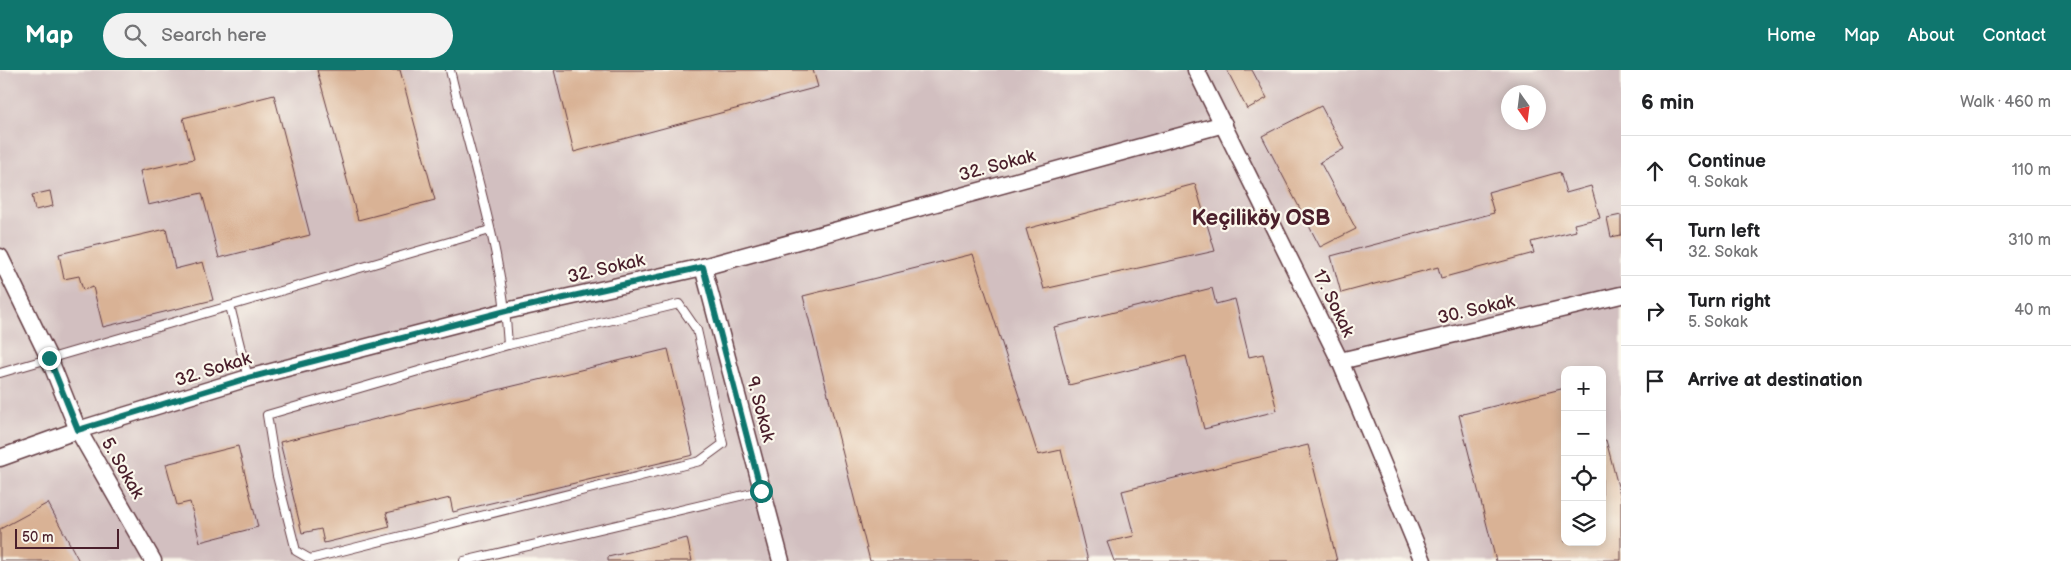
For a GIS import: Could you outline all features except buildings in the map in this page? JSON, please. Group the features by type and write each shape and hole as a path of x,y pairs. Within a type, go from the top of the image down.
{"street":[{"name":"17. Sokak","path":"1196,70 1340,361 1423,561"},
{"name":"32. Sokak","path":"0,458 78,430 248,378 506,311 703,267 1224,124"},
{"name":"5. Sokak","path":"0,257 49,358 78,430 153,561"},
{"name":"9. Sokak","path":"703,267 781,561"},
{"name":"30. Sokak","path":"1340,361 1621,295"}],"lane":[{"path":"450,70 490,230 506,311 508,345"},
{"path":"0,373 490,230"},
{"path":"679,304 697,330 723,444 700,461 514,509 310,558 296,550 277,476 267,415 508,345 679,304"},
{"path":"230,306 248,378"},
{"path":"464,561 761,491"}],"shaded area":[{"path":"0,70 1621,70 1621,561 0,561"}],"district":[{"name":"Keçiliköy OSB","path":"1261,217"}],"route":[{"path":"49,358 78,430 248,378 506,311 703,267 761,491"}]}
